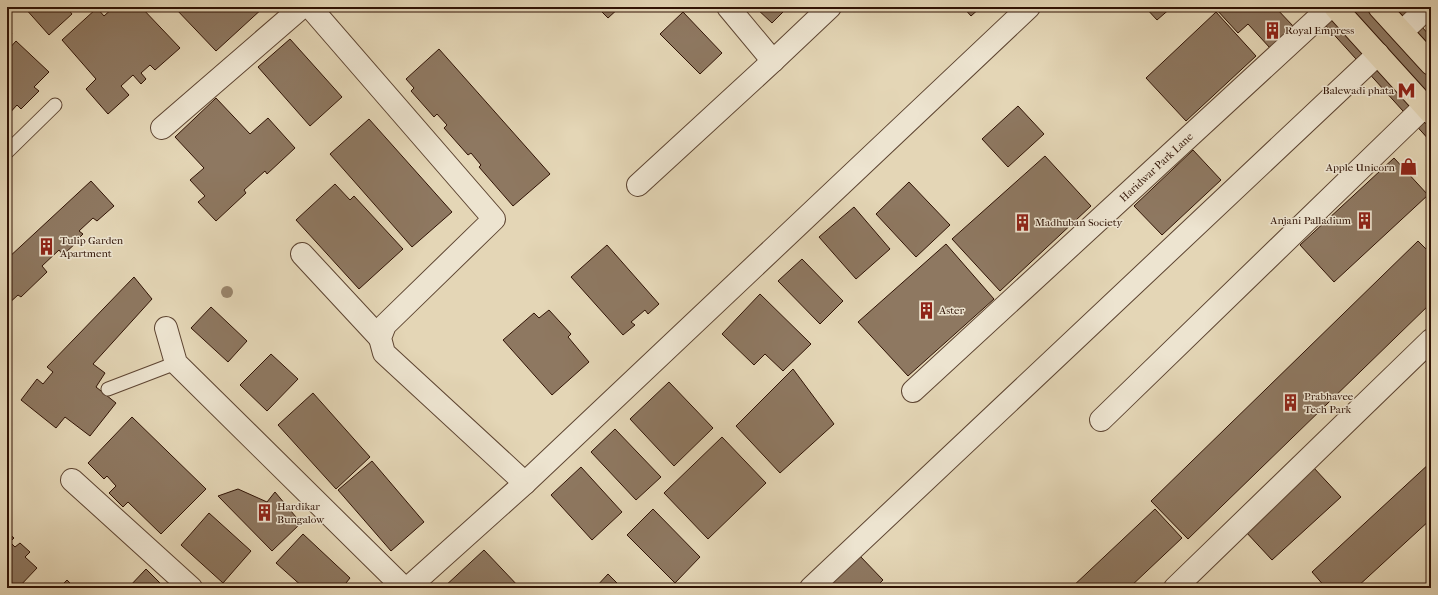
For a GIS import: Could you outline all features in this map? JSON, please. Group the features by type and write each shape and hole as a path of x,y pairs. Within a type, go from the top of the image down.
{"main road":[{"path":"1335,7 1428,109"},
{"path":"1379,7 1431,64"}],"street":[{"path":"162,128 302,7"},
{"path":"310,7 494,219 385,325 380,338"},
{"path":"728,7 773,61"},
{"path":"638,185 830,7"},
{"path":"408,588 525,483 1029,7"},
{"name":"Haridwar Park Lane","path":"913,391 1330,7"},
{"path":"1402,32 1428,7"},
{"path":"811,588 1378,54"},
{"path":"1101,420 1428,109"},
{"path":"302,254 380,338 384,353 525,483"},
{"path":"166,328 176,363 404,588"},
{"path":"1175,588 1431,340"},
{"path":"72,480 191,588"}],"lane":[{"path":"7,152 55,106"},
{"path":"108,389 176,363"}],"building":[{"path":"24,7 71,7 68,9 72,14 49,35"},
{"path":"114,7 141,7 180,48 155,70 150,65 141,73 146,79 141,84 133,75 121,86 129,95 108,114 86,89 96,79 62,40 97,8 104,16"},
{"path":"264,7 216,51 175,8"},
{"path":"350,7 359,7 354,11"},
{"path":"597,7 620,7 608,18"},
{"path":"755,7 788,7 772,23"},
{"path":"963,7 981,7 971,16"},
{"path":"1145,7 1172,7 1157,20"},
{"name":"Royal Empress","path":"1217,7 1275,7 1294,27 1270,48 1248,24 1238,33 1216,9"},
{"name":"Balewadi phata","path":"1309,7 1404,7 1431,37 1431,142"},
{"path":"683,12 722,53 700,74 660,34"},
{"path":"1216,12 1256,56 1186,121 1146,78"},
{"path":"7,28 12,34 7,38"},
{"path":"290,39 342,97 310,126 258,67"},
{"path":"16,41 49,72 34,87 39,91 21,109 17,105 7,116 7,51"},
{"path":"439,49 550,174 513,206 479,167 481,165 471,153 468,155 444,128 447,125 437,114 434,117 411,91 414,88 406,79"},
{"path":"216,98 250,134 268,118 295,148 267,174 265,171 244,190 246,193 216,221 198,202 205,196 190,180 204,168 175,137"},
{"path":"1018,106 1044,134 1008,167 982,139"},
{"path":"369,119 452,212 412,247 330,154"},
{"path":"1193,150 1221,180 1162,235 1134,206"},
{"name":"Madhuban Society","path":"1045,156 1091,206 1000,291 952,239"},
{"name":"Anjani Palladium","path":"1394,158 1428,195 1334,282 1300,245"},
{"name":"Tulip Garden Apartment","path":"91,181 114,206 97,221 93,218 79,231 83,234 77,240 78,241 63,255 59,250 42,266 47,272 21,297 18,295 7,305 7,259"},
{"path":"909,182 950,225 916,257 876,214"},
{"path":"335,184 350,200 354,196 403,249 359,289 296,220"},
{"path":"854,207 890,249 856,279 819,237"},
{"name":"Prabhavee Tech Park","path":"1418,241 1431,254 1431,303 1188,539 1151,501"},
{"name":"Aster","path":"946,244 994,299 908,376 858,322"},
{"path":"607,245 659,304 648,314 645,310 631,322 635,325 623,335 571,277"},
{"path":"802,259 843,301 820,324 778,281"},
{"path":"134,277 152,299 93,364 105,373 96,387 116,403 90,436 65,417 56,428 21,400 37,379 43,384 53,372 47,367"},
{"path":"760,294 811,344 783,371 765,354 754,365 722,334"},
{"path":"211,307 247,341 228,362 191,328"},
{"path":"549,310 571,334 568,337 589,362 552,395 503,340 534,313 539,318"},
{"path":"271,354 298,379 267,411 240,385"},
{"path":"793,369 834,424 780,473 736,426"},
{"path":"669,382 713,428 674,466 630,419"},
{"path":"313,393 370,457 336,489 278,425"},
{"path":"132,417 206,489 161,534 128,502 123,507 109,493 116,486 107,476 104,479 88,463"},
{"path":"615,429 661,477 636,500 591,452"},
{"path":"722,437 766,483 708,539 664,493"},
{"path":"372,461 424,522 391,551 338,490"},
{"path":"1431,462 1431,519 1356,588 1326,588 1312,572"},
{"path":"581,467 622,512 592,540 551,495"},
{"path":"1313,467 1341,497 1272,560 1245,531"},
{"name":"Hardikar Bungalow","path":"238,489 267,502 275,492 301,523 272,551 218,496"},
{"path":"653,509 700,557 675,583 627,535"},
{"path":"1155,509 1182,538 1129,588 1071,588"},
{"path":"209,513 251,551 223,583 181,545"},
{"path":"7,532 14,538 10,542 15,547 20,543 30,552 25,557 37,568 18,588 7,588"},
{"path":"303,534 350,578 342,588 304,588 276,563"},
{"path":"484,550 520,588 443,588"},
{"path":"859,555 883,580 875,588 825,588"},
{"path":"146,569 165,588 128,588"},
{"path":"608,574 622,588 595,588"},
{"path":"67,580 75,588 59,588"}],"place":[{"name":"Royal Empress","path":"1272,30"},
{"name":"Balewadi phata","path":"1407,90"},
{"name":"Apple Unicorn","path":"1408,167"},
{"name":"Anjani Palladium","path":"1364,220"},
{"name":"Madhuban Society","path":"1022,222"},
{"name":"Tulip Garden Apartment","path":"47,246"},
{"name":"Aster","path":"926,310"},
{"name":"Prabhavee Tech Park","path":"1291,402"},
{"name":"Hardikar Bungalow","path":"264,512"}]}
